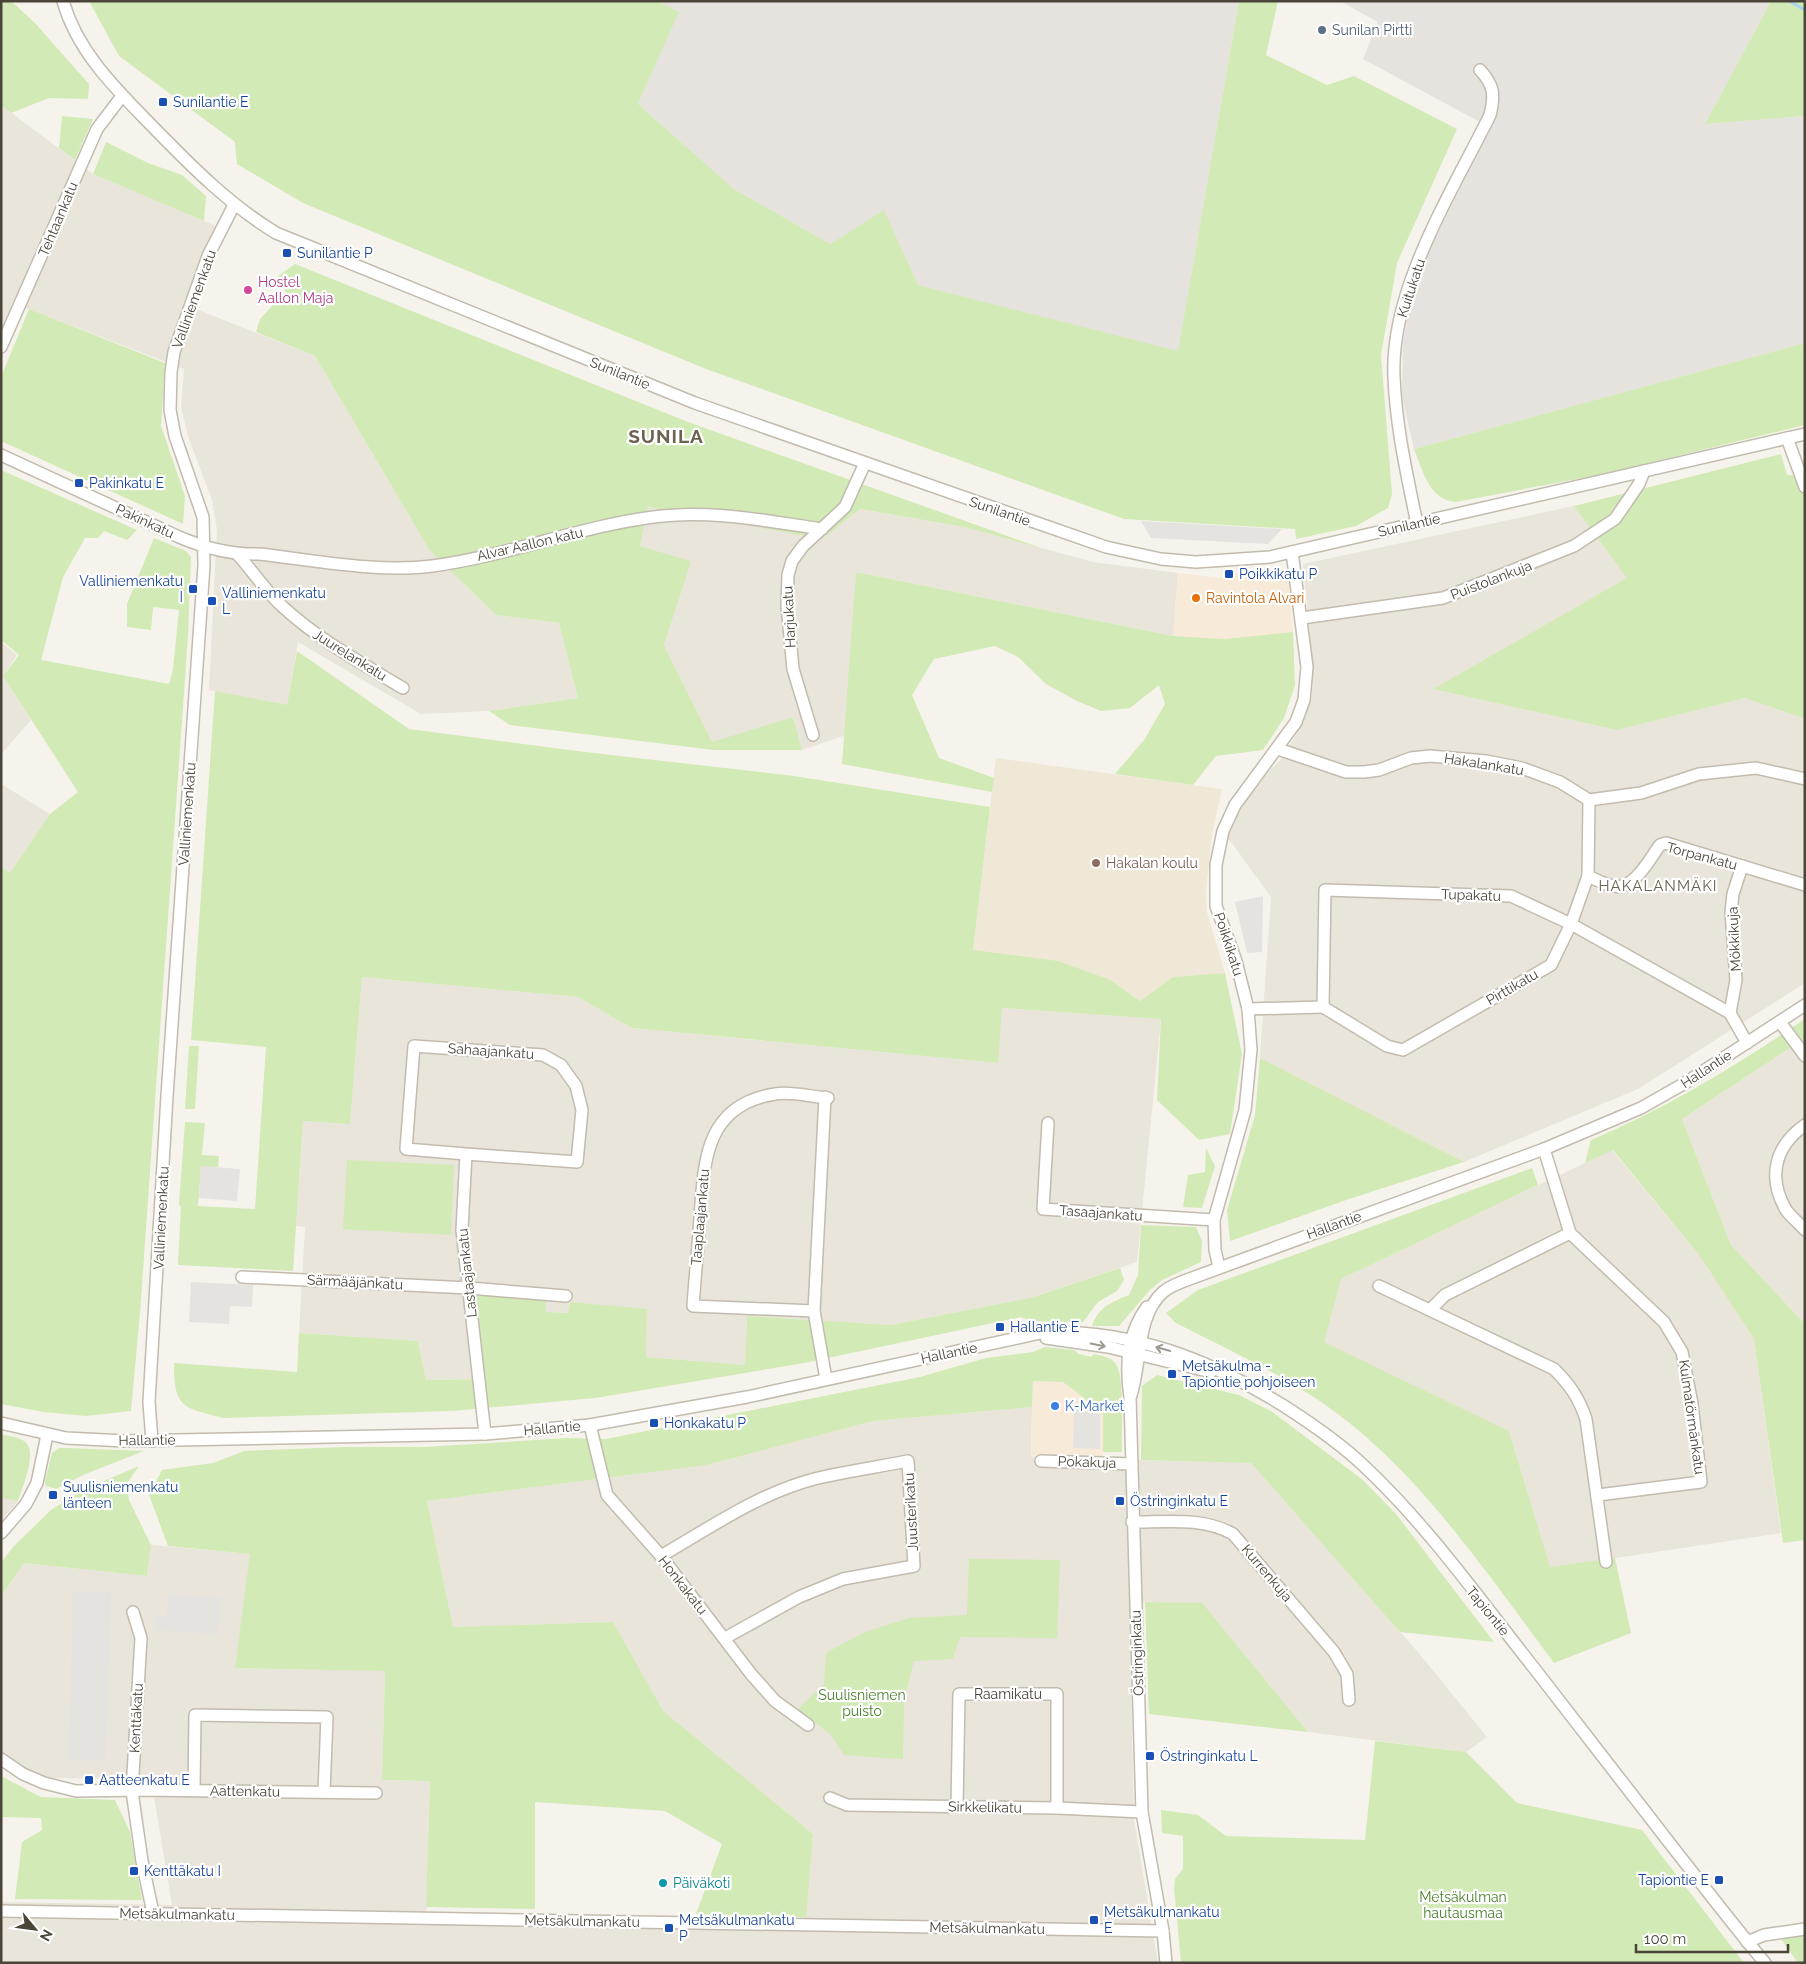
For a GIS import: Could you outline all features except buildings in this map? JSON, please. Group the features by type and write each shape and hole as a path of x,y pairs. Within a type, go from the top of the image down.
{"street":[{"path":"63,1 81,43 122,96"},
{"name":"Kuitukatu","path":"1417,524 1398,430 1394,376 1396,338 1405,296 1423,251 1490,115 1494,100 1493,88 1480,70"},
{"name":"Sunilantie","path":"122,96 204,179 234,205 276,233 695,403 1083,540 1133,554 1196,562 1229,561 1292,552 1805,434"},
{"name":"Tehtaankatu","path":"1,347 98,129 122,96"},
{"name":"Valliniemenkatu","path":"152,1441 149,1402 167,1096 204,547 203,517 175,436 170,395 171,372 174,352 208,256 234,205"},
{"path":"1787,438 1805,486"},
{"name":"Pakinkatu","path":"1,455 204,547 238,555"},
{"name":"Harjukatu","path":"813,735 792,669 787,605 788,575 792,561 803,546 845,507 865,463"},
{"name":"Puistolankuja","path":"1302,618 1443,598 1574,546 1614,519 1640,484 1644,471"},
{"name":"Alvar Aallon katu","path":"238,555 259,554 400,568 432,566 473,558 654,517 718,514 822,529"},
{"name":"Poikkikatu","path":"1219,1267 1215,1250 1214,1220 1245,1110 1250,1050 1248,1009 1236,960 1216,906 1216,865 1223,831 1235,805 1250,782 1278,749 1296,722 1304,700 1307,667 1292,552"},
{"name":"Juurelankatu","path":"238,555 281,605 311,630 345,654 403,688"},
{"name":"Hakalankatu","path":"1278,749 1346,772 1379,770 1411,758 1430,756 1486,761 1522,768 1560,782 1589,800"},
{"path":"1589,800 1641,793 1699,774 1756,768 1805,779"},
{"name":"Pirttikatu","path":"1323,1008 1388,1046 1403,1050 1551,965 1571,924 1588,876 1589,800"},
{"name":"Torpankatu","path":"1588,876 1612,886 1622,886 1634,879 1660,845 1666,843 1805,885"},
{"name":"Mökkikuja","path":"1730,1013 1736,980 1731,912 1733,894 1742,866"},
{"name":"Tupakatu","path":"1323,1008 1326,890 1511,896 1571,924 1730,1013 1748,1043"},
{"name":"Hallantie","path":"1,1423 47,1435 85,1439 152,1441 485,1434 590,1425 746,1397 1014,1338 1059,1339 1135,1347 1141,1315 1151,1301 1184,1280 1544,1149 1641,1108 1748,1043 1805,1005"},
{"path":"1248,1009 1323,1008"},
{"path":"1780,1022 1805,1056"},
{"name":"Sahaajankatu","path":"414,1046 542,1055 561,1065 576,1086 582,1110 577,1162 466,1154 406,1149 414,1046"},
{"name":"Taaplaajankatu","path":"814,1311 693,1306 704,1164 711,1140 724,1120 745,1104 776,1093 827,1098 814,1311 826,1380"},
{"name":"Tasaajankatu","path":"1048,1124 1042,1209 1214,1220"},
{"path":"1805,1125 1790,1136 1778,1158 1775,1178 1787,1212 1805,1230"},
{"name":"Kulmatörmänkatu","path":"1544,1149 1570,1233 1664,1322 1682,1352 1692,1404 1701,1482 1598,1495"},
{"name":"Lastaajankatu","path":"466,1154 462,1230 485,1434"},
{"path":"1431,1309 1445,1295 1570,1233"},
{"name":"Särmääjänkatu","path":"242,1277 468,1288 566,1296"},
{"path":"1379,1286 1431,1309 1554,1369 1571,1386 1580,1401 1586,1419 1606,1562"},
{"name":"Tapiontie","path":"1135,1347 1255,1388 1331,1438 1391,1492 1507,1634 1765,1963"},
{"name":"Östringinkatu","path":"1135,1347 1130,1398 1132,1522 1142,1812 1163,1931 1166,1963"},
{"name":"Honkakatu","path":"590,1425 607,1495 661,1556 751,1674 775,1701 808,1725"},
{"path":"1,1533 26,1504 37,1483 47,1435"},
{"name":"Juusterikatu","path":"661,1556 737,1512 775,1493 817,1478 908,1461 914,1566 843,1580 799,1597 725,1638"},
{"name":"Pokakuja","path":"1041,1461 1132,1464"},
{"name":"Kurrenkuja","path":"1132,1522 1195,1522 1218,1525 1234,1534 1334,1652 1347,1674 1349,1700"},
{"name":"Kenttäkatu","path":"133,1612 141,1638 132,1791 142,1861 153,1913"},
{"name":"Raamikatu","path":"957,1807 960,1694 1057,1694 1057,1808"},
{"path":"194,1790 195,1715 327,1717 324,1792"},
{"name":"Aattenkatu","path":"1,1759 23,1774 44,1783 76,1791 194,1790 376,1793"},
{"name":"Sirkkelikatu","path":"830,1798 847,1805 1057,1808 1142,1812"},
{"name":"Metsäkulmankatu","path":"1,1911 1163,1931"},
{"path":"1747,1942 1764,1935 1805,1929"}],"shaded area":[{"path":"657,1 1239,1 1178,352 918,285 884,211 830,244 734,189 638,104 678,13"},
{"path":"1340,1 1771,1 1705,124 1805,116 1805,343 1414,449 1402,396 1403,343 1411,298 1432,244 1491,128 1363,59 1378,22"},
{"path":"1,105 93,174 221,228 191,307 315,356 430,551 496,615 559,623 578,698 489,711 421,714 298,642 287,706 209,690 217,530 212,500 189,439 181,408 184,369 21,306 1,347"},
{"path":"1574,506 1628,578 1433,689 1617,730 1745,698 1805,719 1805,983 1638,1089 1464,1162 1260,1058 1271,897 1228,838 1245,797 1283,757 1302,724 1312,694 1313,666 1303,564"},
{"path":"648,507 822,538 859,509 964,527 1093,562 1178,573 1173,636 856,572 846,735 802,750 793,717 712,743 664,645 690,561 640,546"},
{"path":"1141,521 1282,529 1268,544 1151,538"},
{"path":"1288,571 1293,632 1224,639 1173,636 1178,573 1220,578 1240,572"},
{"path":"1,642 17,655 3,676 31,720 1,754"},
{"name":"Hakalan koulu","path":"996,758 1222,789 1212,835 1206,891 1207,912 1225,973 1173,977 1140,1001 1110,980 973,950"},
{"path":"1,784 50,814 10,873 1,867"},
{"path":"1263,896 1262,952 1247,953 1235,902"},
{"path":"362,977 578,997 632,1028 997,1063 1002,1008 1161,1019 1137,1262 1034,1297 891,1325 747,1316 745,1365 646,1357 647,1310 570,1302 568,1313 545,1312 546,1301 483,1379 426,1380 418,1341 299,1333 305,1227 296,1226 303,1121 350,1124"},
{"path":"1805,1038 1805,1324 1731,1245 1682,1119"},
{"path":"1612,1150 1699,1255 1754,1339 1781,1533 1550,1568 1509,1431 1323,1342 1341,1279"},
{"path":"201,1166 240,1169 237,1201 199,1198"},
{"path":"191,1282 253,1285 252,1307 230,1306 229,1324 189,1322"},
{"path":"1033,1381 1063,1382 1103,1412 1103,1459 1031,1457"},
{"path":"1074,1406 1100,1414 1100,1449 1073,1448"},
{"path":"1032,1407 1031,1457 1251,1463 1418,1652 1487,1737 1466,1752 1308,1732 1202,1604 1129,1601 1134,1820 1158,1963 1,1963 1,1902 172,1905 151,1779 40,1778 1,1751 1,1596 24,1563 147,1576 151,1545 251,1554 235,1668 385,1671 382,1780 430,1781 426,1922 804,1929 813,1834 660,1709 613,1622 453,1627 427,1501 707,1465 873,1421"},
{"path":"1,1498 18,1501 1,1521"},
{"path":"73,1591 111,1592 106,1760 68,1759"},
{"path":"168,1594 221,1597 218,1634 155,1630 156,1616 166,1616"}],"green space":[{"path":"1,1 11,1 34,22 89,84 88,99 49,98 11,113 1,105"},
{"path":"89,1 657,1 679,12 638,104 734,189 830,244 884,210 918,285 1178,351 1239,1 1278,1 1266,55 1327,85 1354,76 1457,129 1397,263 1381,355 1392,494 1388,508 1356,526 1296,539 1295,529 1124,519 706,369 303,203 237,164 235,142 119,56"},
{"path":"1771,1 1805,1 1805,116 1705,124"},
{"path":"62,116 93,119 75,160 59,148"},
{"path":"106,142 148,163 182,175 206,196 204,221 93,174"},
{"path":"295,264 688,422 1041,548 964,527 860,509 822,539 648,507 640,546 691,561 664,645 712,742 793,717 802,750 714,750 510,725 489,711 578,698 559,623 496,615 430,551 315,356 256,332 260,319 281,296 291,304 278,276"},
{"path":"29,309 165,363 161,426 185,496 183,524 1,441 1,377"},
{"path":"1805,343 1805,425 1603,474 1456,502 1439,496 1433,490 1424,475 1414,449"},
{"path":"1781,454 1787,475 1805,476 1805,719 1745,698 1617,730 1433,689 1627,578 1574,506"},
{"path":"1,470 137,530 127,540 104,531 98,538 85,538 63,577 41,660 169,684 173,669 179,610 153,607 151,630 127,627 127,604 154,538 186,551 191,557 188,636 140,1313 131,1411 86,1416 43,1412 1,1404 1,867 10,873 50,814 78,792 3,676 19,655 1,640"},
{"path":"856,572 1173,636 1224,639 1293,632 1295,685 1284,718 1263,750 1216,756 1193,785 1115,774 1144,740 1165,704 1159,685 1130,708 1101,711 1077,701 1046,684 1018,657 995,646 934,659 912,695 939,758 994,778 992,792 842,764"},
{"path":"297,651 409,729 585,752 794,776 990,807 973,950 1058,961 1110,980 1140,1001 1173,977 1225,973 1242,1054 1230,1134 1199,1140 1157,1100 1161,1019 1002,1008 998,1063 632,1028 578,997 362,977 350,1124 303,1121 293,1271 178,1265 181,1206 179,1205 185,1122 205,1123 202,1155 219,1156 218,1167 201,1167 198,1206 255,1209 266,1047 191,1040 215,691 287,705"},
{"path":"1805,1019 1805,1038 1682,1119 1731,1245 1805,1324 1805,1540 1783,1543 1754,1339 1699,1255 1613,1150 1585,1163 1591,1140 1647,1114 1701,1085"},
{"path":"189,1046 199,1046 195,1109 185,1109"},
{"path":"1260,1058 1464,1162 1349,1199 1230,1241 1227,1210 1255,1115"},
{"path":"1206,1148 1215,1166 1202,1208 1183,1207 1188,1175 1205,1172"},
{"path":"347,1160 454,1165 451,1235 343,1229"},
{"path":"1532,1168 1538,1185 1341,1279 1324,1342 1509,1431 1550,1567 1615,1558 1631,1633 1554,1663 1458,1535 1432,1504 1377,1447 1347,1421 1307,1393 1264,1368 1176,1323 1166,1313 1198,1290"},
{"path":"1141,1225 1196,1227 1202,1241 1201,1262 1162,1280 1150,1290 1119,1326 1092,1326 1098,1314 1106,1306 1129,1295 1138,1275"},
{"path":"1120,1268 1124,1280 1117,1291 1098,1302 1083,1322 1043,1321 1021,1317 804,1363 595,1398 452,1411 223,1418 198,1411 184,1404 179,1398 174,1378 174,1363 297,1372 299,1333 418,1341 426,1380 483,1379 474,1294 546,1301 546,1312 568,1313 570,1302 647,1309 646,1357 745,1365 747,1316 891,1325 1034,1297"},
{"path":"1045,1347 1074,1350 1079,1354 1092,1357 1093,1354 1100,1355 1115,1363 1121,1384 1122,1452 1103,1452 1103,1412 1063,1382 1033,1381 1032,1407 873,1421 707,1465 427,1501 453,1627 613,1622 663,1711 813,1834 806,1917 696,1914 722,1844 665,1811 535,1802 535,1909 426,1907 430,1781 382,1780 385,1671 235,1668 250,1554 168,1546 149,1495 162,1470 213,1463 244,1451 344,1447 424,1447 568,1438 606,1439 920,1377 986,1358 1033,1352"},
{"path":"1157,1375 1239,1395 1271,1411 1363,1480 1396,1514 1494,1642 1400,1632 1251,1463 1141,1460 1142,1386"},
{"path":"1,1434 24,1441 30,1452 26,1479 18,1501 1,1498"},
{"path":"59,1448 144,1451 83,1475 56,1489 46,1486 45,1482 52,1453"},
{"path":"139,1466 127,1483 129,1500 151,1545 147,1576 24,1563 1,1596 1,1563 13,1547 51,1510 83,1490"},
{"name":"Suulisniemen puisto","path":"969,1559 1060,1560 1057,1638 960,1637 953,1659 914,1661 904,1700 903,1759 844,1755 831,1735 798,1709 824,1684 826,1653 865,1632 909,1618 967,1615"},
{"path":"1145,1602 1202,1603 1308,1732 1149,1714"},
{"name":"Metsäkulman hautausmaa","path":"1375,1741 1466,1752 1517,1803 1642,1830 1744,1963 1181,1963 1174,1888 1175,1879 1183,1869 1183,1836 1162,1833 1161,1810 1198,1815 1226,1836 1365,1840"},
{"path":"1,1776 41,1797 115,1800 130,1832 142,1900 15,1899 22,1842 42,1830 41,1818 1,1817"},
{"path":"1801,1934 1805,1939 1805,1963 1798,1963 1781,1939"}],"waterway":[{"path":"1789,1 1805,10"}],"place":[{"name":"Sunilan Pirtti","path":"1322,30"},
{"name":"Sunilantie E","path":"163,102"},
{"name":"Sunilantie P","path":"287,253"},
{"name":"Hostel Aallon Maja","path":"248,290"},
{"name":"Pakinkatu E","path":"79,483"},
{"name":"Poikkikatu P","path":"1229,574"},
{"name":"Valliniemenkatu I","path":"193,589"},
{"name":"Ravintola Alvari","path":"1196,598"},
{"name":"Valliniemenkatu L","path":"212,601"},
{"name":"Hakalan koulu","path":"1096,863"},
{"name":"Hallantie E","path":"1000,1327"},
{"name":"Metsäkulma - Tapiontie pohjoiseen","path":"1172,1374"},
{"name":"K-Market","path":"1055,1406"},
{"name":"Honkakatu P","path":"654,1423"},
{"name":"Suulisniemenkatu länteen","path":"53,1495"},
{"name":"Östringinkatu E","path":"1120,1501"},
{"name":"Östringinkatu L","path":"1150,1756"},
{"name":"Aatteenkatu E","path":"89,1780"},
{"name":"Kenttäkatu I","path":"134,1871"},
{"name":"Tapiontie E","path":"1719,1880"},
{"name":"Päiväkoti","path":"663,1883"},
{"name":"Metsäkulmankatu E","path":"1094,1920"},
{"name":"Metsäkulmankatu P","path":"669,1928"}],"district":[{"name":"SUNILA","path":"666,436"},
{"name":"HAKALANMÄKI","path":"1658,886"}]}
